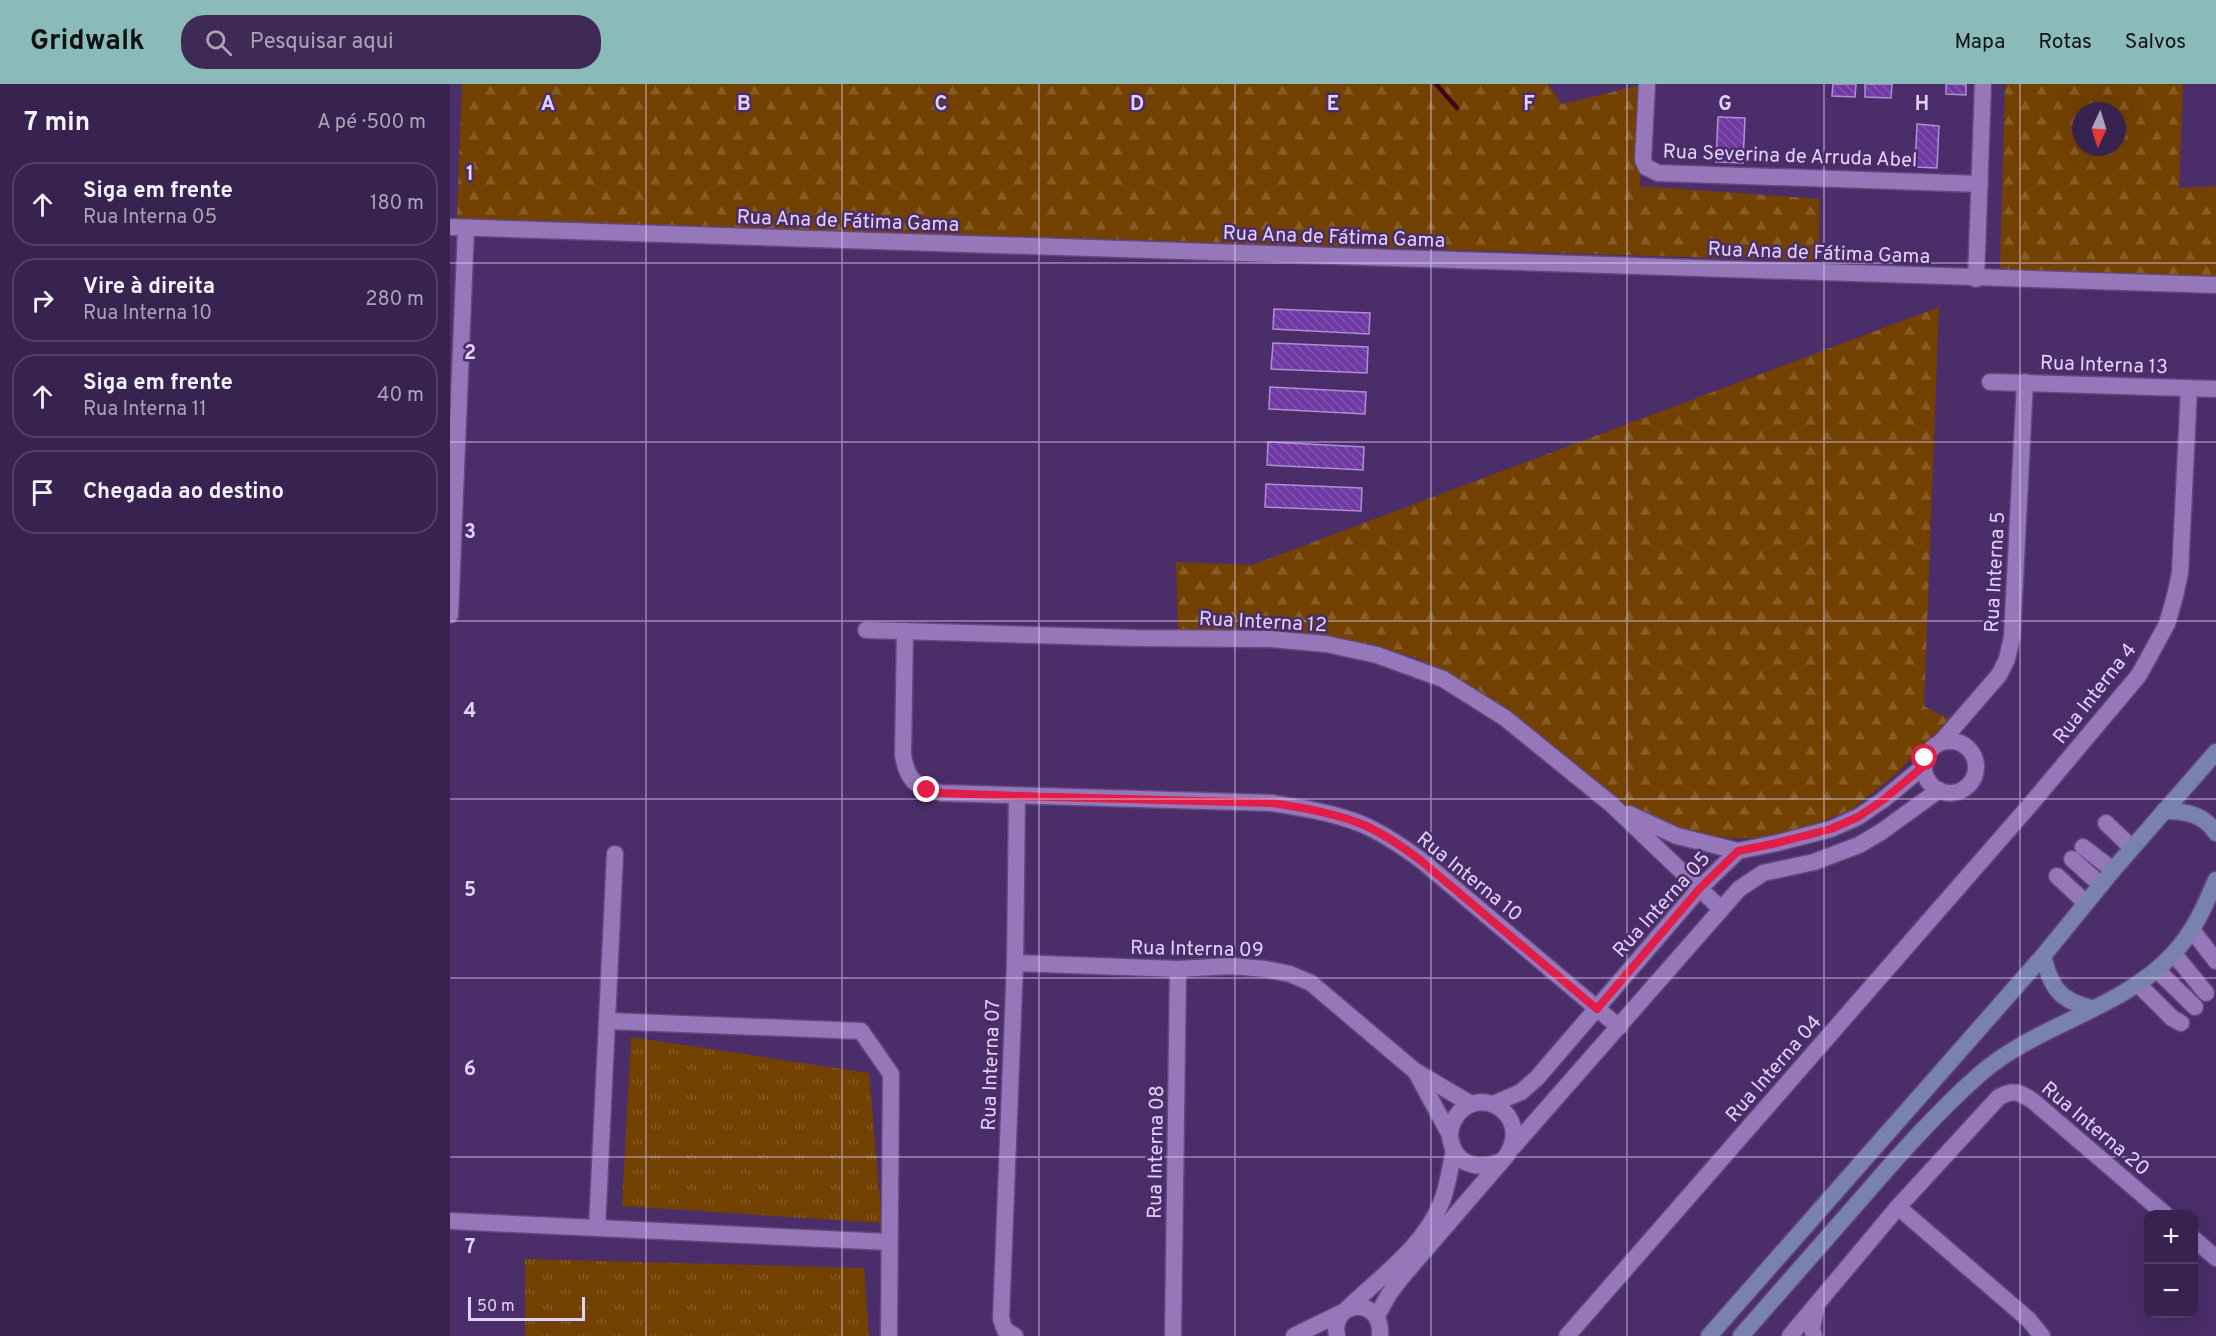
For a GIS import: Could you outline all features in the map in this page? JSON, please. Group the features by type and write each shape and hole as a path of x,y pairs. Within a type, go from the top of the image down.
{"main road":[{"path":"1709,1336 2043,956 2113,870 2216,752"},
{"path":"2164,811 2184,811 2195,815 2205,820 2216,833"},
{"path":"1741,1336 1926,1124 1993,1063 2026,1042 2138,984 2157,970 2174,954 2192,930 2207,903 2216,880"},
{"path":"2043,956 2050,980 2062,997 2080,1006 2092,1008"}],"street":[{"name":"Rua Severina de Arruda Abel","path":"1647,84 1643,160 1646,167 1658,173 1980,184"},
{"path":"1976,279 1983,84"},
{"path":"450,615 458,227"},
{"name":"Rua Ana de Fátima Gama","path":"458,227 1976,279 2216,285"},
{"name":"Rua Interna 13","path":"1990,382 2216,389"},
{"name":"Rua Interna 5","path":"1941,742 1999,675 2010,649 2025,382"},
{"name":"Rua Interna 4","path":"2010,826 2139,675 2166,624 2180,573 2189,388"},
{"name":"Rua Interna 12","path":"866,630 1136,638 1269,639 1326,644 1377,655 1443,679 1505,718 1611,804 1721,909"},
{"name":"Rua Interna 10","path":"905,631 903,755 906,771 919,786 941,793 1272,803 1308,809 1364,825 1393,841 1420,860 1620,1027"},
{"path":"1953,740 1965,744 1973,753 1977,763 1976,774 1971,784 1962,790 1947,793 1928,781 1924,766 1929,751 1941,742 1953,740"},
{"name":"Rua Interna 05","path":"1493,1104 1521,1092 1537,1078 1700,888 1738,851 1820,832 1858,817 1883,800 1924,766"},
{"path":"1382,1328 1389,1294 1402,1277 1499,1162 1739,890 1763,873 1839,854 1881,832 1939,790"},
{"name":"Rua Interna 07","path":"1012,1335 1002,1326 1001,1319 1015,963 1017,796"},
{"name":"Rua Interna 12","path":"1611,804 1677,836 1738,851"},
{"path":"2106,823 2133,848"},
{"name":"Rua Interna 04","path":"1567,1336 2010,826"},
{"path":"2101,885 2078,853 2113,870"},
{"path":"597,1228 615,854"},
{"path":"2057,876 2086,903"},
{"path":"2192,930 2216,961"},
{"path":"2174,954 2206,993"},
{"name":"Rua Interna 09","path":"1015,963 1178,969 1231,966 1290,974 1311,983 1415,1071 1471,1104"},
{"name":"Rua Interna 08","path":"1173,1336 1178,969"},
{"path":"2157,970 2194,1007"},
{"path":"2138,984 2181,1023"},
{"path":"607,1021 861,1031 891,1074 888,1336"},
{"name":"Rua Interna 09","path":"1415,1071 1452,1143"},
{"name":"Rua Interna 20","path":"1790,1336 1898,1207 1999,1097 2014,1091 2022,1093 2033,1101 2159,1210"},
{"path":"1337,1336 1336,1324 1345,1311 1410,1252 1431,1222 1442,1200 1455,1118 1462,1110 1471,1104 1483,1102 1502,1109 1514,1126 1513,1147"},
{"path":"1452,1143 1460,1159 1469,1164 1479,1167 1499,1162"},
{"path":"1898,1207 2028,1319 2042,1336"},
{"path":"450,1221 890,1242"},
{"path":"2198,1243 2216,1258"},
{"path":"1814,1336 1812,1329 1816,1305"},
{"path":"1294,1336 1358,1306 1369,1309 1382,1328"},
{"path":"2028,1319 2030,1336"}],"green space":[{"path":"462,84 1548,84 1562,104 1641,85 1640,186 1820,199 1818,261 457,219"},
{"path":"2005,84 2183,84 2179,188 2216,186 2216,278 2000,269"},
{"path":"1939,307 1924,706 1949,719 1894,776 1852,809 1806,828 1767,838 1728,838 1674,829 1635,813 1552,747 1417,658 1354,642 1178,631 1176,562 1252,565"},
{"path":"631,1037 869,1073 882,1223 622,1206"},
{"path":"525,1259 864,1268 869,1336 525,1336"}],"building":[{"path":"1833,84 1856,84 1855,97 1832,96"},
{"path":"1865,84 1892,84 1891,98 1865,97"},
{"path":"1946,84 1966,84 1966,95 1946,94"},
{"path":"1718,117 1745,118 1743,163 1716,162"},
{"path":"1917,124 1939,126 1937,168 1915,167"},
{"path":"1274,309 1370,313 1369,334 1273,329"},
{"path":"1273,343 1368,347 1367,373 1271,369"},
{"path":"1270,387 1366,392 1365,414 1269,409"},
{"path":"1268,442 1364,447 1363,470 1267,465"},
{"path":"1266,484 1362,488 1361,511 1265,507"}],"waterway":[{"path":"1436,84 1457,108"}],"route":[{"path":"927,790 941,793 1017,796 1272,803 1308,809 1364,825 1393,841 1420,860 1597,1009 1700,888 1738,851 1831,829 1858,817 1883,800 1924,766 1925,758"}]}
